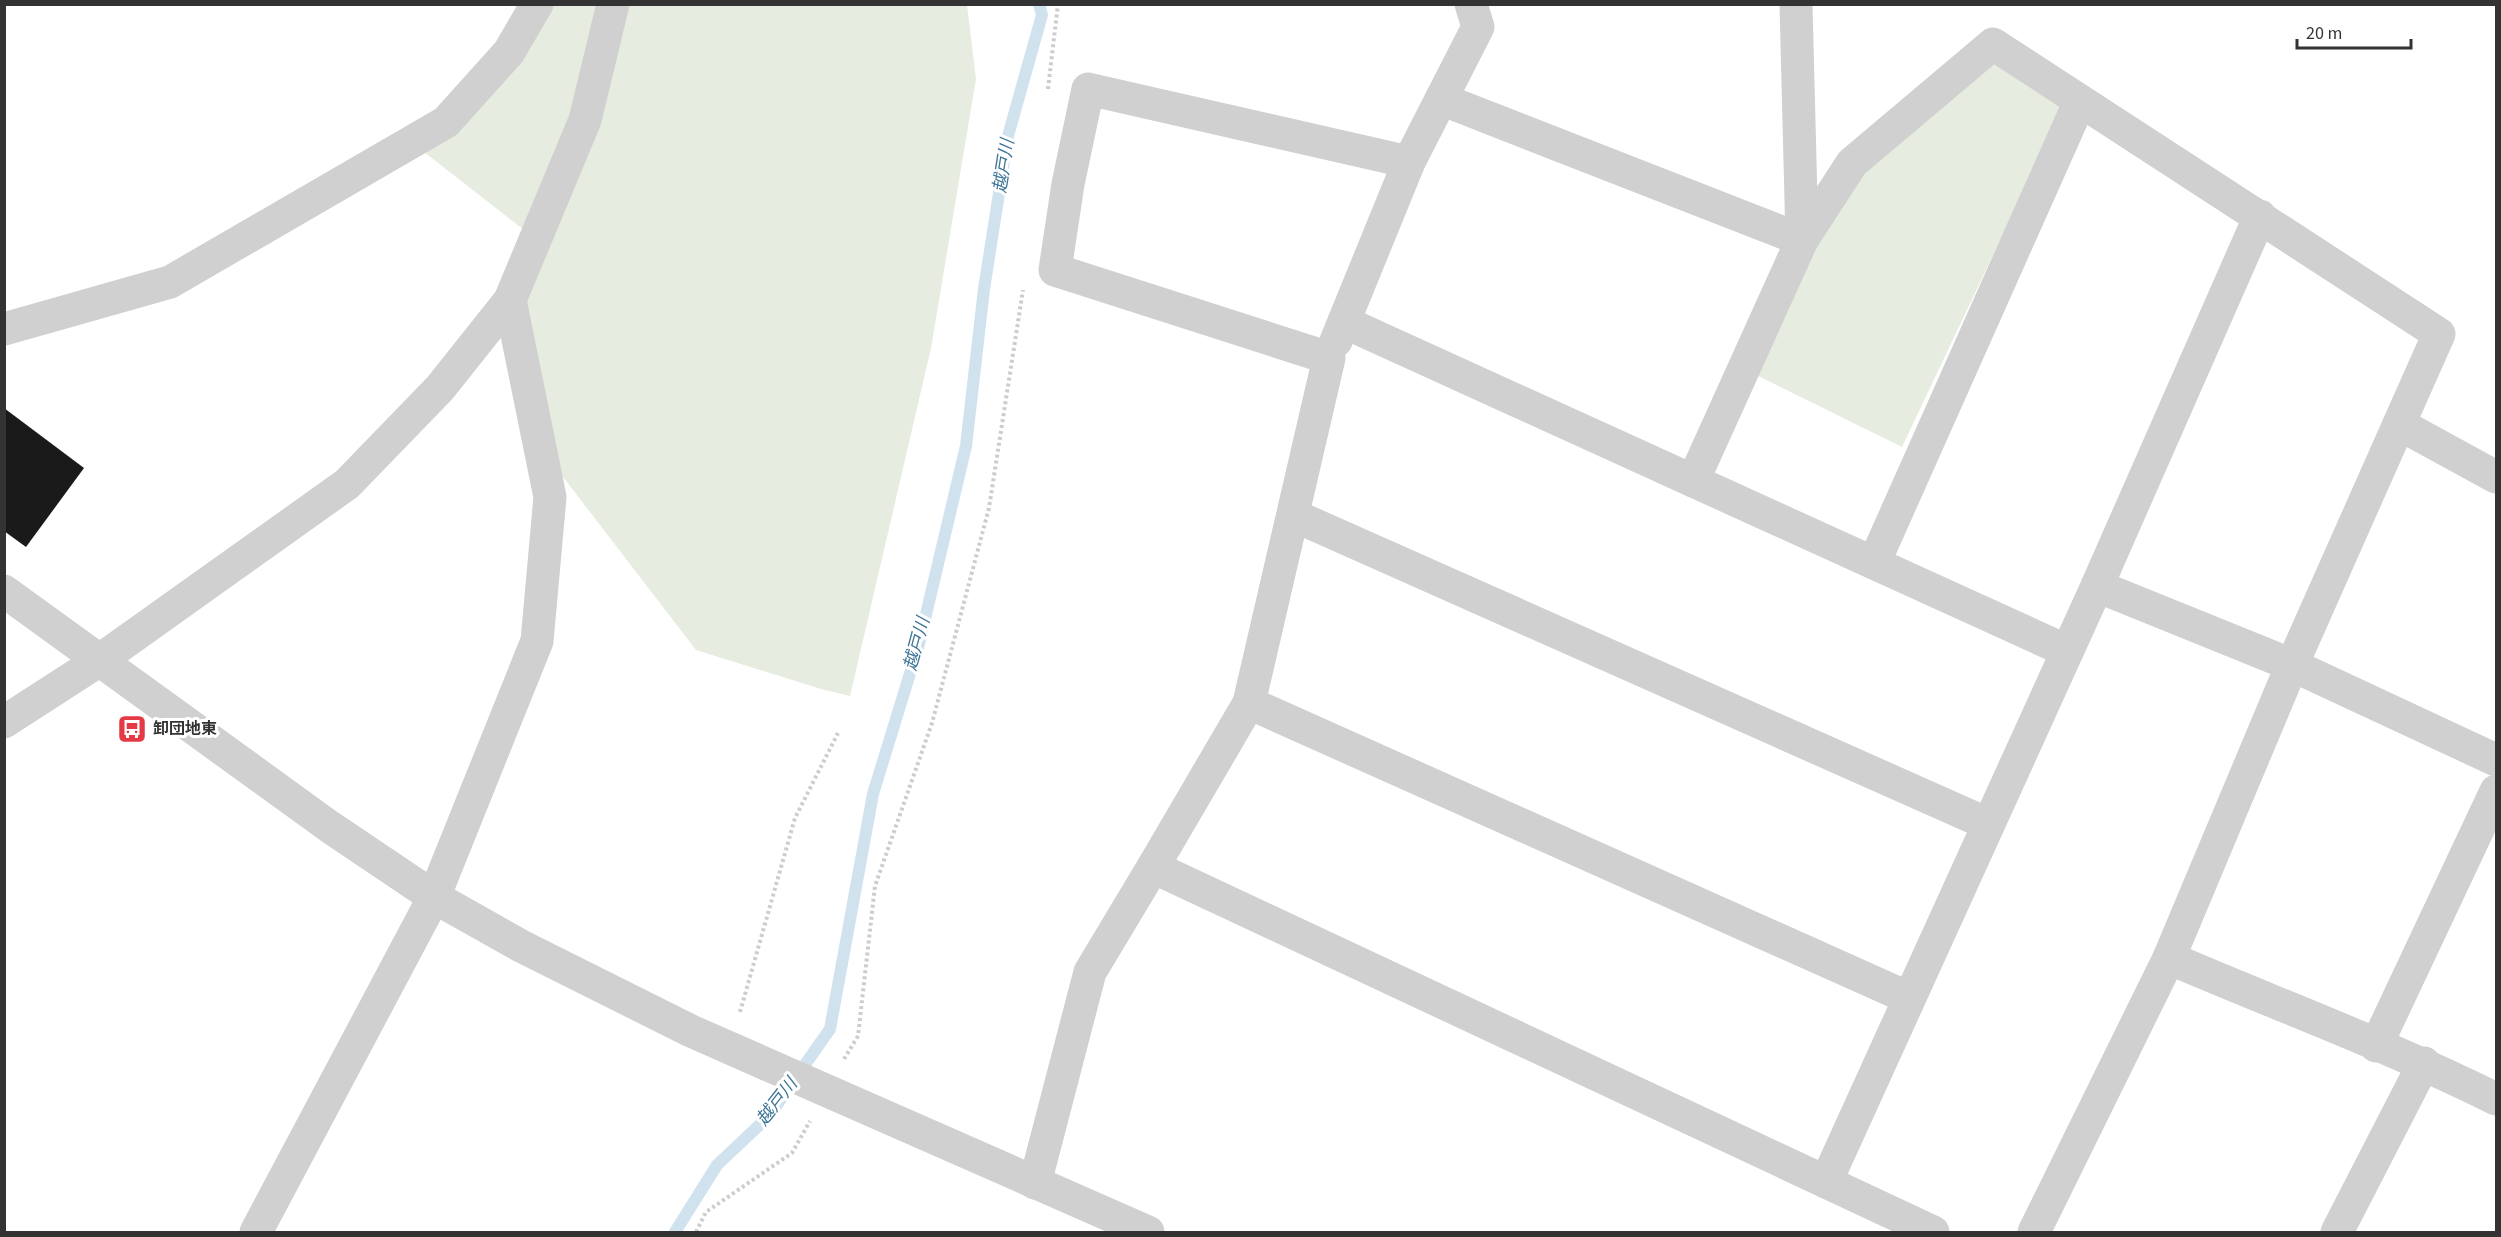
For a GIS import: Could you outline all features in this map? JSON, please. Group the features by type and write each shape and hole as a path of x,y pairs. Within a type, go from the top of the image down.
{"street":[{"path":"4,329 170,282 446,122 509,52 537,4"},
{"path":"4,722 100,660 347,484 440,388 510,300 585,120 613,4"},
{"path":"1035,1183 1090,972 1249,704 1329,358 1409,162 1478,27 1471,4"},
{"path":"1796,4 1802,240"},
{"path":"1693,481 1802,240 1852,163 1993,44 2439,334 2292,665 2169,958 2034,1233"},
{"path":"1329,358 1055,270 1068,184 1088,89 1409,162"},
{"path":"1441,99 1802,240"},
{"path":"1874,563 2080,101"},
{"path":"1826,1182 2097,586 2260,216"},
{"path":"256,1233 434,897 537,641 550,497 510,300"},
{"path":"1344,322 2067,651"},
{"path":"2399,424 2496,477"},
{"path":"1294,516 1988,824"},
{"path":"2097,586 2292,665 2496,759"},
{"path":"4,591 330,827 434,897 521,946 734,1050 1148,1233"},
{"path":"1249,704 1909,998"},
{"path":"2376,1046 2496,791"},
{"path":"1153,867 1933,1233"},
{"path":"2169,958 2376,1046 2424,1063 2496,1099"},
{"path":"2337,1233 2424,1063"}],"path":[{"path":"1047,99 1058,4"},
{"path":"696,1233 706,1212 792,1153 858,1036 875,886 932,723 989,508 1024,288"},
{"path":"734,1050 795,818 838,733"}],"shaded area":[{"path":"554,5 967,5 976,79 931,348 850,696 696,650 537,443 524,296 528,233 424,152 529,50"},
{"path":"1975,53 2066,101 1902,447 1756,375 1852,163"}],"building":[{"path":"4,408 84,468 26,547 4,531"}],"waterway":[{"name":"越戸川","path":"675,1232 717,1165 769,1116 830,1029 873,794 919,644 966,446 984,289 1008,136 1042,15 1039,4"}],"place":[{"name":"卸団地東","path":"132,729"}]}
